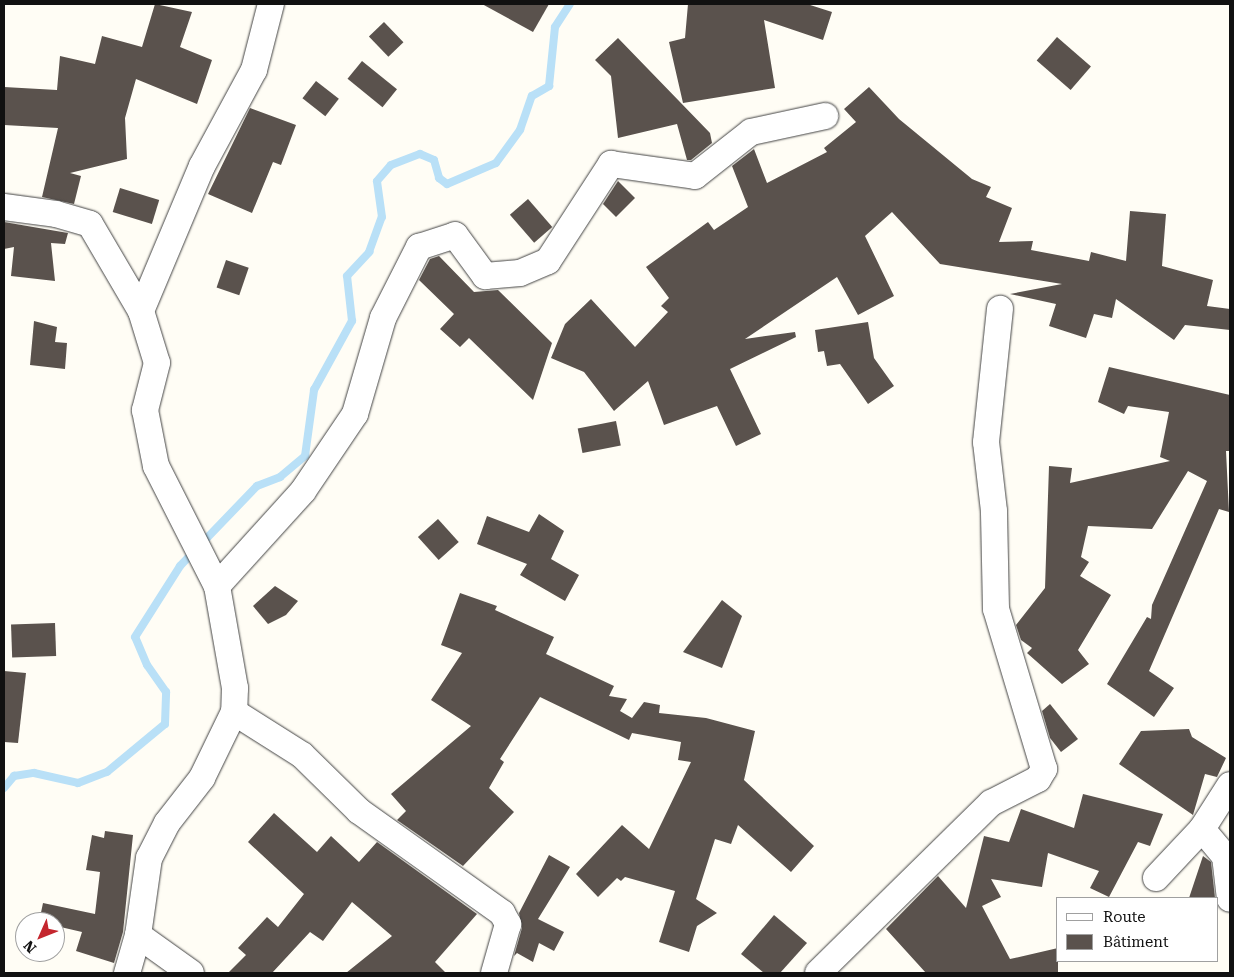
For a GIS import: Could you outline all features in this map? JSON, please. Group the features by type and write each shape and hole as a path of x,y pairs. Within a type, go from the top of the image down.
{"street":[{"path":"141,311 202,166 254,70 271,4"},
{"path":"213,579 303,490 355,414 383,318 419,247 455,236 485,276 520,273 548,262 611,164 695,176 751,132 825,116"},
{"path":"4,207 56,214 90,224 141,311 157,363 145,410 156,466 177,514 213,579 235,688 234,712 202,778 167,823 149,858 138,934 127,973"},
{"path":"818,973 991,803 1038,778 1044,769 996,609 994,511 986,442 1000,309"},
{"path":"234,712 302,754 359,811 502,913 508,924 494,973"},
{"path":"1156,878 1202,829 1230,785"},
{"path":"1202,829 1225,856 1230,899"},
{"path":"138,934 191,973"}],"building":[{"path":"155,4 192,12 180,47 212,60 197,104 136,79 125,118 127,159 70,173 81,176 74,204 42,197 58,128 4,125 4,87 57,90 60,56 95,64 102,36 142,47"},
{"path":"482,4 549,4 533,32"},
{"path":"688,4 807,4 832,12 823,40 764,20 775,88 683,103 669,42 685,38"},
{"path":"384,22 403,42 388,57 369,37"},
{"path":"1057,37 1091,67 1071,90 1037,60"},
{"path":"618,38 710,133 712,143 691,160 687,160 677,124 618,138 611,76 595,60"},
{"path":"362,61 397,89 382,107 348,79"},
{"path":"316,81 339,99 325,116 302,98"},
{"path":"869,87 899,119 972,179 991,187 986,197 1012,208 999,242 1033,241 1031,250 1089,261 1091,252 1126,261 1130,211 1166,214 1162,266 1213,280 1207,306 1230,309 1230,330 1185,325 1174,340 1116,299 1112,318 1094,314 1086,338 1049,326 1056,304 1010,294 1062,284 940,264 892,212 865,236 894,296 858,315 837,277 745,339 795,332 796,337 730,369 761,434 736,446 717,406 664,425 648,381 614,411 584,372 551,358 565,324 591,299 635,347 668,312 661,306 669,298 646,267 708,222 714,230 748,207 732,166 754,149 767,183 827,152 824,148 856,122 844,109"},
{"path":"250,108 296,125 281,165 273,162 252,213 208,194"},
{"path":"618,181 635,198 616,217 603,204"},
{"path":"120,188 159,200 152,224 113,212"},
{"path":"528,199 552,227 534,243 510,215"},
{"path":"4,222 68,233 65,244 51,243 55,281 11,276 14,247 4,249"},
{"path":"439,256 474,292 498,290 552,343 533,400 469,338 460,347 440,329 454,314 419,280 430,259"},
{"path":"226,260 249,268 239,295 217,287"},
{"path":"34,321 57,327 55,342 67,343 65,369 30,365"},
{"path":"868,322 874,358 894,386 868,404 840,364 827,366 824,351 818,352 815,330"},
{"path":"1109,367 1230,395 1230,451 1226,451 1229,512 1219,509 1149,671 1174,688 1154,717 1107,684 1147,617 1151,619 1152,605 1207,481 1188,471 1152,529 1088,526 1081,557 1089,562 1080,576 1111,595 1078,650 1089,664 1062,684 1027,653 1032,648 1021,640 1016,625 1045,588 1049,466 1072,468 1070,483 1170,461 1160,457 1169,412 1128,406 1124,414 1098,402"},
{"path":"616,421 621,446 582,453 578,428"},
{"path":"539,514 564,531 551,559 579,575 565,601 520,575 527,564 477,544 487,516 529,532"},
{"path":"438,519 459,542 439,560 418,537"},
{"path":"275,586 298,601 286,615 268,624 253,606"},
{"path":"460,593 497,606 495,610 554,637 546,654 614,686 609,696 627,699 620,711 632,718 644,702 660,705 659,713 706,718 755,731 744,780 814,846 791,872 738,825 731,844 715,839 696,899 717,913 697,926 689,952 659,942 675,891 625,877 621,881 617,878 598,897 576,874 622,825 649,849 691,762 678,760 681,742 632,733 629,740 540,697 500,759 504,762 489,788 514,812 463,866 397,820 406,811 391,794 471,726 431,700 462,653 441,645"},
{"path":"722,600 742,616 722,668 683,652"},
{"path":"55,623 56,656 12,658 11,625"},
{"path":"4,671 26,673 18,743 4,742"},
{"path":"1050,704 1078,739 1061,752 1050,738 1042,711"},
{"path":"1189,729 1192,737 1226,758 1217,777 1205,774 1193,815 1119,764 1141,731"},
{"path":"1083,794 1163,814 1150,846 1138,842 1109,897 1090,888 1099,871 1048,853 1042,887 991,879 1001,897 982,906 1010,959 1056,948 1058,973 926,973 886,929 938,876 966,908 984,836 1009,842 1021,809 1074,828"},
{"path":"274,813 317,852 331,836 359,862 377,842 477,914 435,962 446,973 346,973 392,936 352,902 323,941 310,932 272,973 228,973 246,955 238,948 267,917 278,927 304,894 248,842"},
{"path":"105,831 133,835 123,932 114,963 76,951 82,932 65,928 65,912 41,912 43,903 95,914 100,872 86,870 92,835 104,838"},
{"path":"549,855 570,867 538,919 564,932 554,951 539,943 533,962 517,953 514,956 522,928 519,913"},
{"path":"1203,856 1211,862 1215,897 1189,897"},
{"path":"774,915 807,943 780,973 764,973 741,954"}],"waterway":[{"path":"4,788 14,776 34,773 78,783 107,772 165,724 166,692 147,665 135,637 180,566 257,486 280,477 305,456 314,390 352,321 347,276 369,252 382,217 377,181 391,165 420,154 434,160 439,178 447,184 496,163 520,130 532,96 549,86 555,27 570,4"}]}
